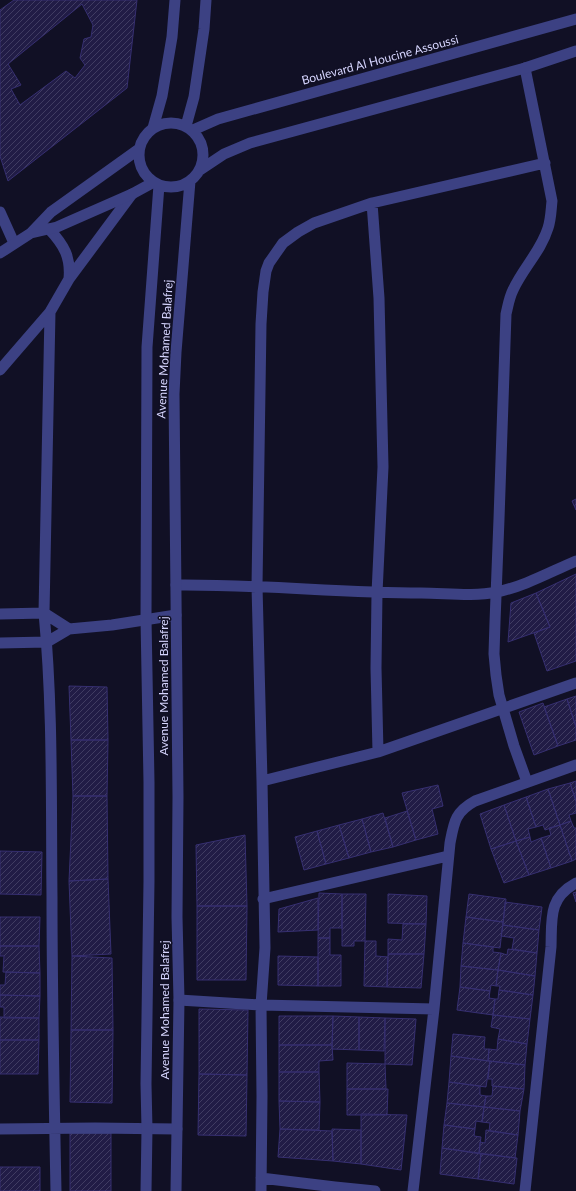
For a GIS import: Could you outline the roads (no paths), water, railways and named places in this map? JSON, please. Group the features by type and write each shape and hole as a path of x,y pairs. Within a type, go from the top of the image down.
{"street":[{"path":"153,128 162,96 172,37 175,0"},
{"path":"189,128 204,29 206,0"},
{"name":"Boulevard Al Houcine Assoussi","path":"189,128 576,20"},
{"path":"200,170 203,160 203,149 200,139 189,128 178,123 169,122 161,124 153,128 142,141 139,149 139,157 143,172 148,178 157,184 167,187 175,187 190,181 200,170 224,154 250,143 525,68 576,51"},
{"path":"525,68 552,200 549,227 538,250 513,289 506,314 494,654 496,675 503,709 527,782"},
{"path":"0,253 31,232 51,212 139,149"},
{"path":"261,1191 261,1005 265,948 257,586 261,324 262,292 266,271 269,263 283,243 314,223 372,203 545,163"},
{"name":"Avenue Mohamed Balafrej","path":"176,1191 179,1000 177,917 178,797 174,394 175,359 190,181"},
{"path":"31,232 49,229 66,223 157,184"},
{"name":"Avenue Mohamed Balafrej","path":"146,1191 149,896 149,782 146,619 147,347 157,184"},
{"path":"0,370 50,312 69,279 132,194"},
{"path":"372,203 377,254 379,298 383,466 377,593 376,668 378,752"},
{"path":"0,212 14,243"},
{"path":"49,229 58,238 69,260 69,279"},
{"path":"50,312 44,613 47,642 51,772 56,1191"},
{"path":"176,585 257,586 377,593 436,593 470,595 496,592 522,585 576,561"},
{"path":"0,614 44,613 69,629"},
{"path":"0,643 47,642 69,629 112,625 176,615"},
{"path":"262,781 378,752 576,683"},
{"path":"413,1191 434,1009 448,856 454,822 461,810 475,801 576,765"},
{"path":"263,898 448,856"},
{"path":"525,1191 553,912 557,899 562,893 576,883"},
{"path":"179,1000 261,1005 434,1009"},
{"path":"0,1129 177,1129"},
{"path":"261,1178 374,1191"}]}
